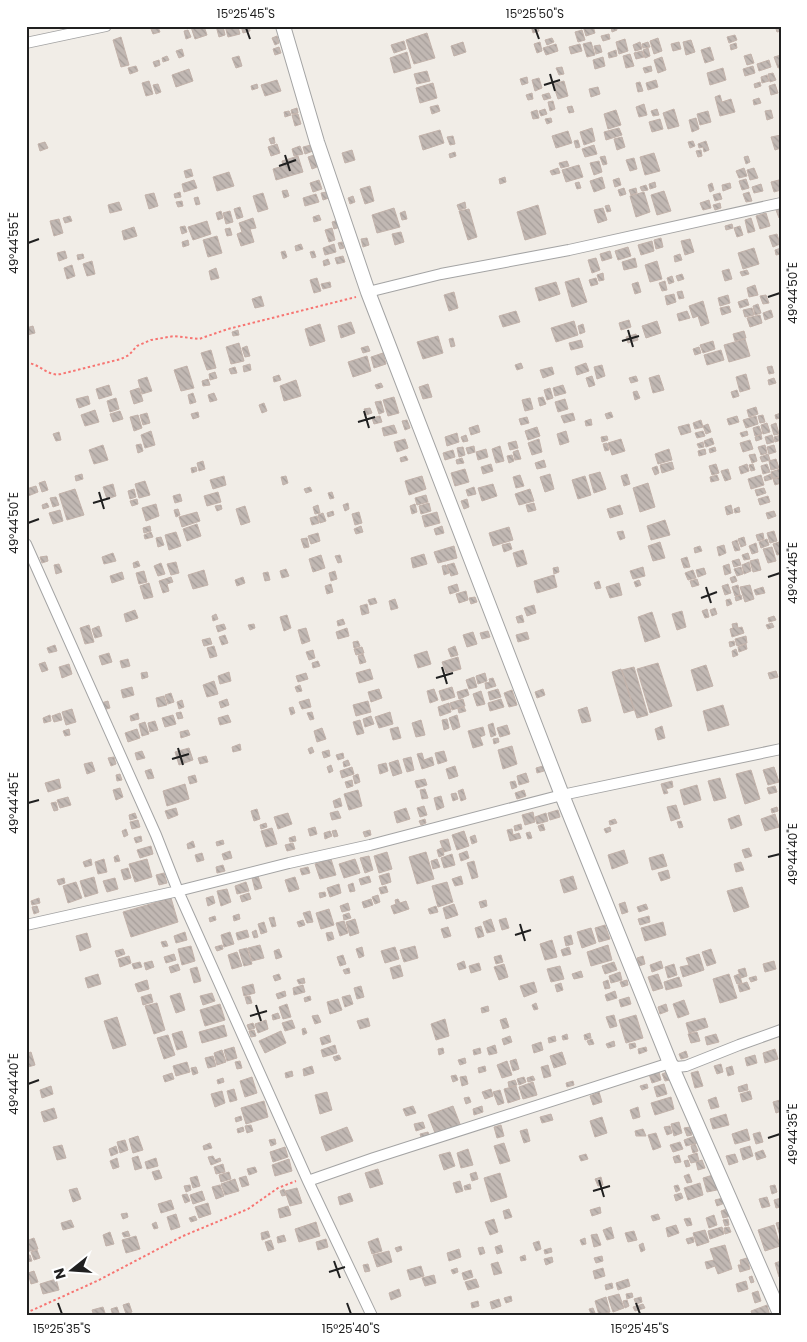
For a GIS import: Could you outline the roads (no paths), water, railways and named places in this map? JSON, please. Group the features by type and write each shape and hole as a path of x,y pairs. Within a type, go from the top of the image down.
{"street":[{"path":"26,43 106,26"},
{"path":"283,26 317,142 368,292 562,795 670,1063 775,1289 781,1316"},
{"path":"368,292 441,274 569,250 781,203"},
{"path":"26,544 156,835 178,891 308,1181 372,1316"},
{"path":"26,925 178,891 414,834 562,795 781,749"},
{"path":"308,1181 670,1063 677,1067 686,1066 781,1030"}]}
